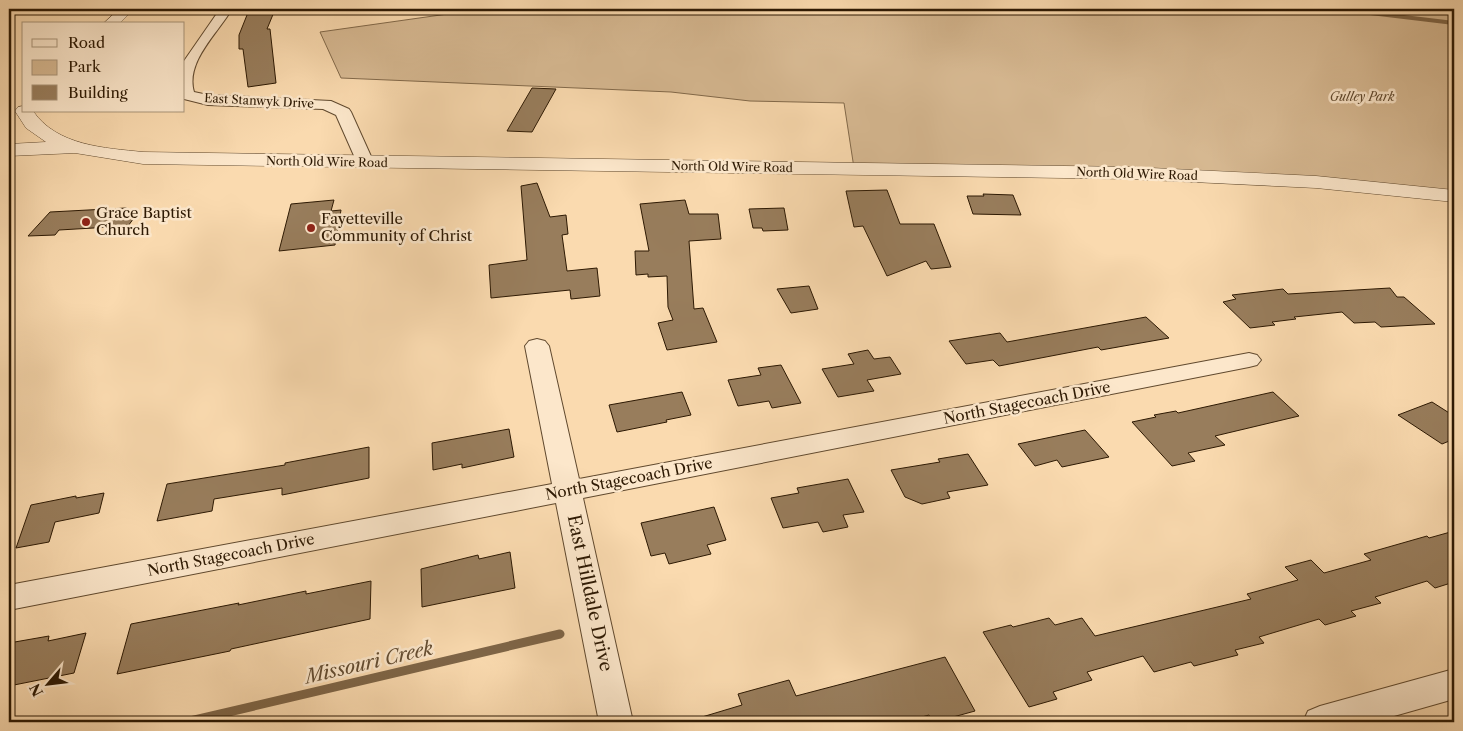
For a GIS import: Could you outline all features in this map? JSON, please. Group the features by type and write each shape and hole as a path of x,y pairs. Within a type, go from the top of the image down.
{"street":[{"path":"112,22 127,9"},
{"name":"East Stanwyk Drive","path":"185,77 188,66 226,9"},
{"name":"East Stanwyk Drive","path":"185,86 187,95 208,100 326,104 336,107 343,112 365,163"},
{"name":"North Old Wire Road","path":"24,112 27,118 42,133 57,141 90,150 143,158 365,163 1130,173 1316,182 1454,196"},
{"path":"9,141 42,133"},
{"path":"9,150 40,148 90,150"},
{"name":"East Hilldale Drive","path":"538,346 616,722"},
{"name":"North Stagecoach Drive","path":"9,598 1249,360"},
{"path":"1320,722 1454,684"}],"green space":[{"name":"Gulley Park","path":"483,9 1454,9 1454,196 1316,182 854,168 844,103 750,101 671,92 341,78 320,32"}],"building":[{"path":"272,9 271,12 274,12 267,29 270,29 276,83 248,87 243,49 239,49 239,35 249,10"},
{"path":"532,88 556,89 532,132 507,131"},
{"path":"537,183 550,217 566,215 568,234 562,235 567,271 597,268 600,296 571,299 570,290 491,298 489,265 527,260 521,186"},
{"path":"887,190 900,224 934,224 951,267 931,269 926,261 887,276 863,226 854,227 846,191"},
{"path":"983,194 1013,195 1021,215 973,214 967,196 984,196"},
{"name":"Fayetteville Community of Christ","path":"334,200 331,211 341,210 335,245 279,251 291,204"},
{"path":"685,200 689,214 718,214 721,239 689,241 694,309 703,308 717,342 667,350 658,323 673,320 668,307 667,276 648,277 648,274 636,275 635,251 649,251 640,204"},
{"name":"Grace Baptist Church","path":"126,208 137,214 128,226 59,230 55,235 28,236 50,212"},
{"path":"784,208 788,230 763,231 762,228 753,228 749,209"},
{"path":"809,286 818,309 791,313 777,289"},
{"path":"1390,288 1397,297 1404,297 1435,324 1381,327 1375,322 1354,323 1342,312 1294,317 1296,319 1272,322 1275,325 1250,328 1223,302 1236,299 1232,295 1283,289 1288,294"},
{"path":"1146,317 1169,338 1101,350 1098,347 999,366 993,360 966,364 949,341 1000,333 1007,342"},
{"path":"868,350 874,359 890,357 901,374 867,380 874,391 838,397 822,369 854,364 848,354"},
{"path":"781,365 801,403 772,408 769,401 738,406 728,380 761,375 758,368"},
{"path":"682,392 691,415 617,432 609,405"},
{"path":"1273,392 1299,416 1215,436 1225,445 1188,453 1195,461 1172,466 1132,422 1156,417 1154,415 1176,411 1178,413"},
{"path":"1432,402 1454,416 1454,439 1442,444 1398,415"},
{"path":"509,429 514,457 462,468 462,464 433,470 432,443"},
{"path":"1085,430 1109,457 1062,467 1057,460 1035,466 1018,444"},
{"path":"369,447 369,478 282,495 282,488 214,499 212,511 157,521 167,484 285,465 285,463"},
{"path":"968,454 988,485 947,492 950,498 922,504 905,497 891,470 940,462 938,459"},
{"path":"848,479 864,512 843,515 848,527 823,532 818,522 783,528 771,498 799,493 797,488"},
{"path":"104,493 99,513 55,522 49,542 16,548 31,505 76,496 76,498"},
{"path":"714,507 726,540 707,545 711,554 669,564 665,553 651,556 641,523"},
{"path":"1454,531 1454,582 1435,588 1427,581 1375,597 1381,603 1351,611 1356,616 1325,625 1319,619 1259,637 1264,643 1235,650 1238,655 1194,666 1191,662 1154,672 1143,656 1087,672 1092,680 1053,692 1057,699 1029,707 983,632 1049,618 1055,625 1082,618 1095,636 1251,599 1247,594 1298,580 1285,567 1311,560 1324,573 1371,560 1364,554 1427,536 1429,538"},
{"path":"510,552 515,588 422,607 421,569 478,555 479,559"},
{"path":"371,581 370,619 231,649 230,651 117,674 131,624 239,603 238,605 306,591 306,594"},
{"path":"86,633 74,673 9,686 9,643 49,636 48,641"},
{"path":"945,657 975,711 935,722 932,722 929,715 904,722 703,722 702,717 742,705 738,694 789,680 796,696"}],"waterway":[{"path":"1337,9 1454,23"},
{"name":"Missouri Creek","path":"186,722 560,634"}],"place":[{"name":"Grace Baptist Church","path":"86,222"},
{"name":"Fayetteville Community of Christ","path":"311,228"}]}
